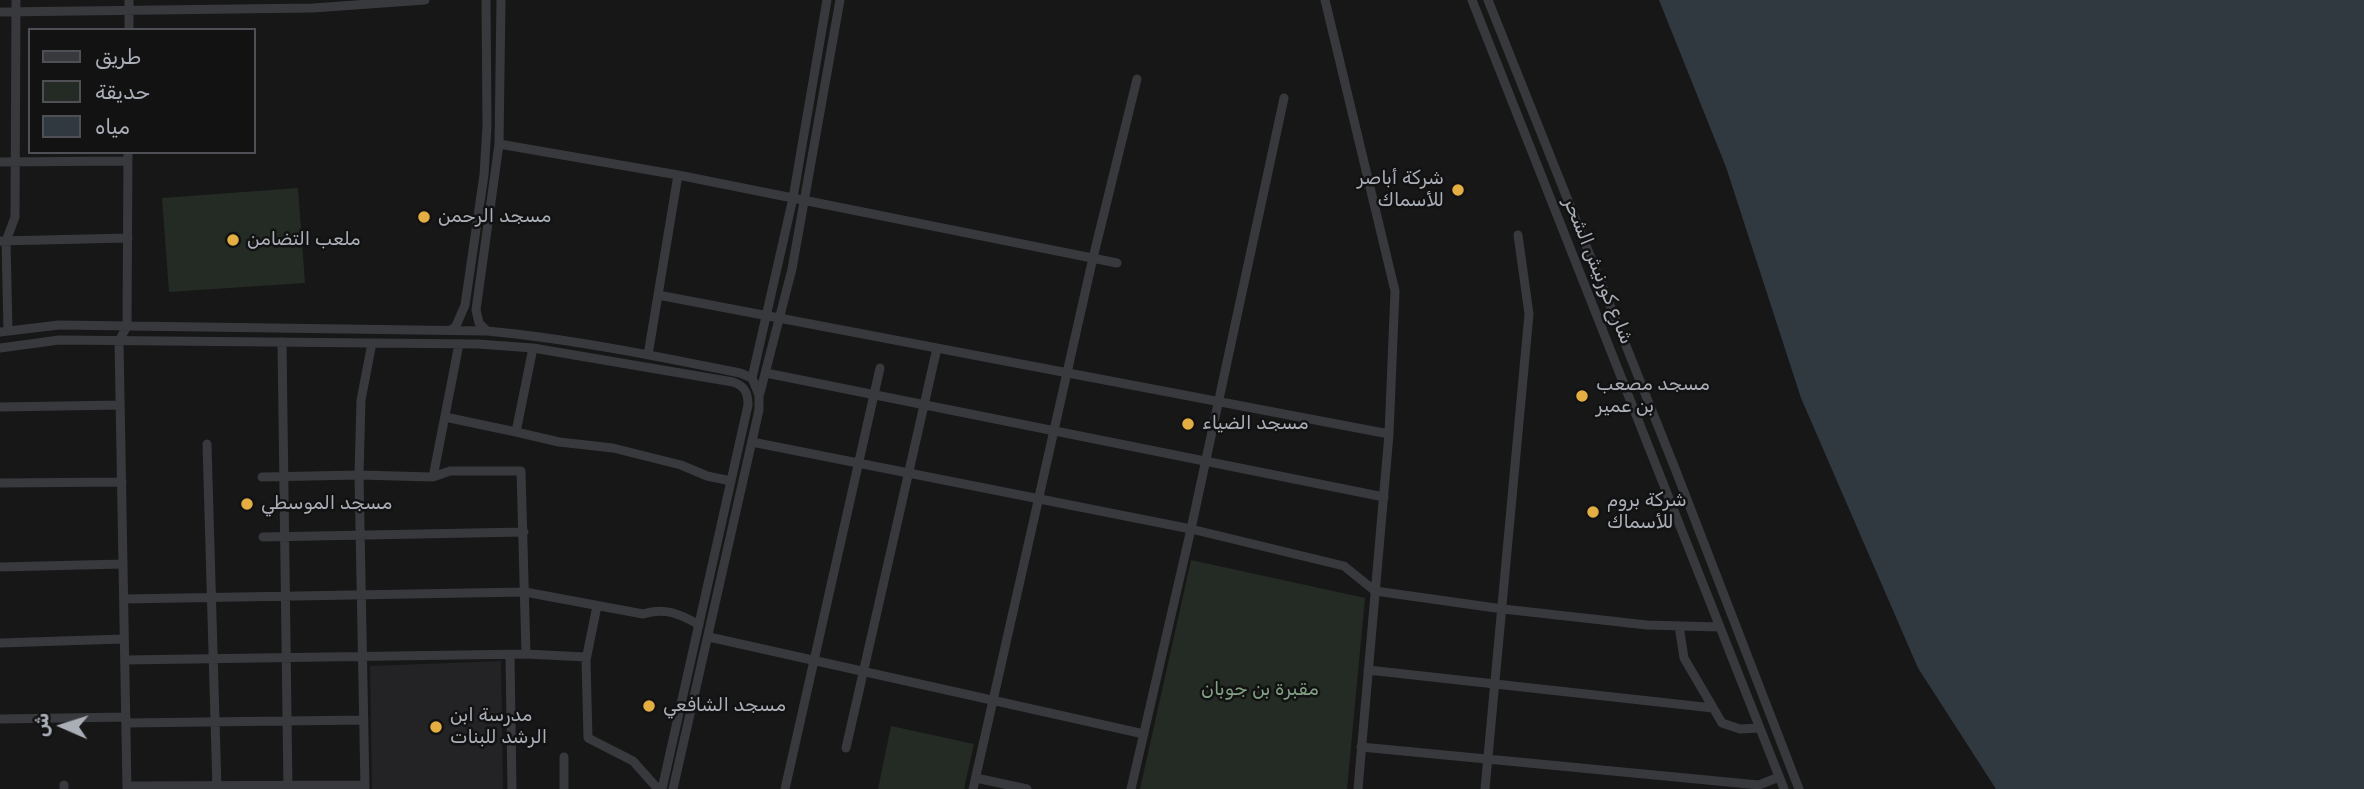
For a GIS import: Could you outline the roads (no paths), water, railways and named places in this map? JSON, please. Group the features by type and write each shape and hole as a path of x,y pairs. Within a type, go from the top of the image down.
{"street":[{"path":"16,0 15,217 3,241 4,332 59,325 487,331 534,335 648,355 740,373 752,378"},
{"path":"129,28 130,0"},
{"path":"0,12 313,8 425,0"},
{"path":"446,330 456,327 462,313 484,175 486,0"},
{"path":"487,331 479,323 476,310 499,144 502,0"},
{"path":"759,395 752,378 793,198 827,0"},
{"path":"673,789 759,410 759,395 780,318 806,200 840,0"},
{"path":"1325,0 1395,291 1389,434 1358,789"},
{"name":"شارع كورنيش الشحر","path":"1472,0 1784,789"},
{"name":"شارع كورنيش الشحر","path":"1488,0 1544,135 1799,789"},
{"path":"973,789 1137,79"},
{"path":"1131,789 1206,462 1284,98"},
{"path":"1529,144 1544,135"},
{"path":"499,144 678,175 1117,263"},
{"path":"0,162 128,157 127,326 119,341 127,788 365,787 359,475 361,400 372,343"},
{"path":"648,355 678,175"},
{"path":"1485,789 1529,314 1518,235"},
{"path":"3,241 128,238"},
{"path":"470,273 481,274"},
{"path":"658,295 1389,434"},
{"path":"441,344 446,330"},
{"path":"0,348 59,340 459,344 533,348 733,382 743,386 748,405 660,789"},
{"path":"282,342 288,787"},
{"path":"433,477 459,344"},
{"path":"516,432 533,348"},
{"path":"846,748 937,348"},
{"path":"785,789 880,369"},
{"path":"766,373 1384,497"},
{"path":"0,407 120,405"},
{"path":"445,416 559,442 613,448 681,464 707,476 732,481"},
{"path":"752,442 1191,529 1344,566 1375,591 1647,625 1719,627"},
{"path":"207,444 217,787"},
{"path":"262,477 433,477 450,471 522,471 526,654"},
{"path":"1660,477 1676,471"},
{"path":"0,483 122,482"},
{"path":"263,537 524,532"},
{"path":"0,567 123,564"},
{"path":"124,599 525,592 643,614 656,609 683,615 699,625"},
{"path":"597,606 586,657 588,738 633,761 660,789"},
{"path":"1679,626 1684,658 1722,723 1740,729 1760,729"},
{"path":"709,637 1144,734"},
{"path":"0,643 124,639"},
{"path":"125,660 526,654 586,657"},
{"path":"510,655 512,789"},
{"path":"1368,670 1713,708"},
{"path":"0,719 215,722 364,720"},
{"path":"1361,747 1759,785 1779,777"},
{"path":"564,757 564,789"},
{"path":"976,778 1027,789"}],"water":[{"path":"1659,0 2364,0 2364,789 1996,789 1918,668 1801,398 1726,167"}],"place":[{"name":"شركة أباصر للأسماك","path":"1458,190"},
{"name":"مسجد الرحمن","path":"424,217"},
{"name":"ملعب التضامن","path":"233,240"},
{"name":"مسجد مصعب بن عمير","path":"1582,396"},
{"name":"مسجد الضياء","path":"1188,424"},
{"name":"مسجد الموسطي","path":"247,504"},
{"name":"شركة بروم للأسماك","path":"1593,512"},
{"name":"مسجد الشافعي","path":"649,706"},
{"name":"مدرسة ابن الرشد للبنات","path":"436,727"}],"park label":[{"name":"مقبرة بن جوبان","path":"1260,690"}]}
